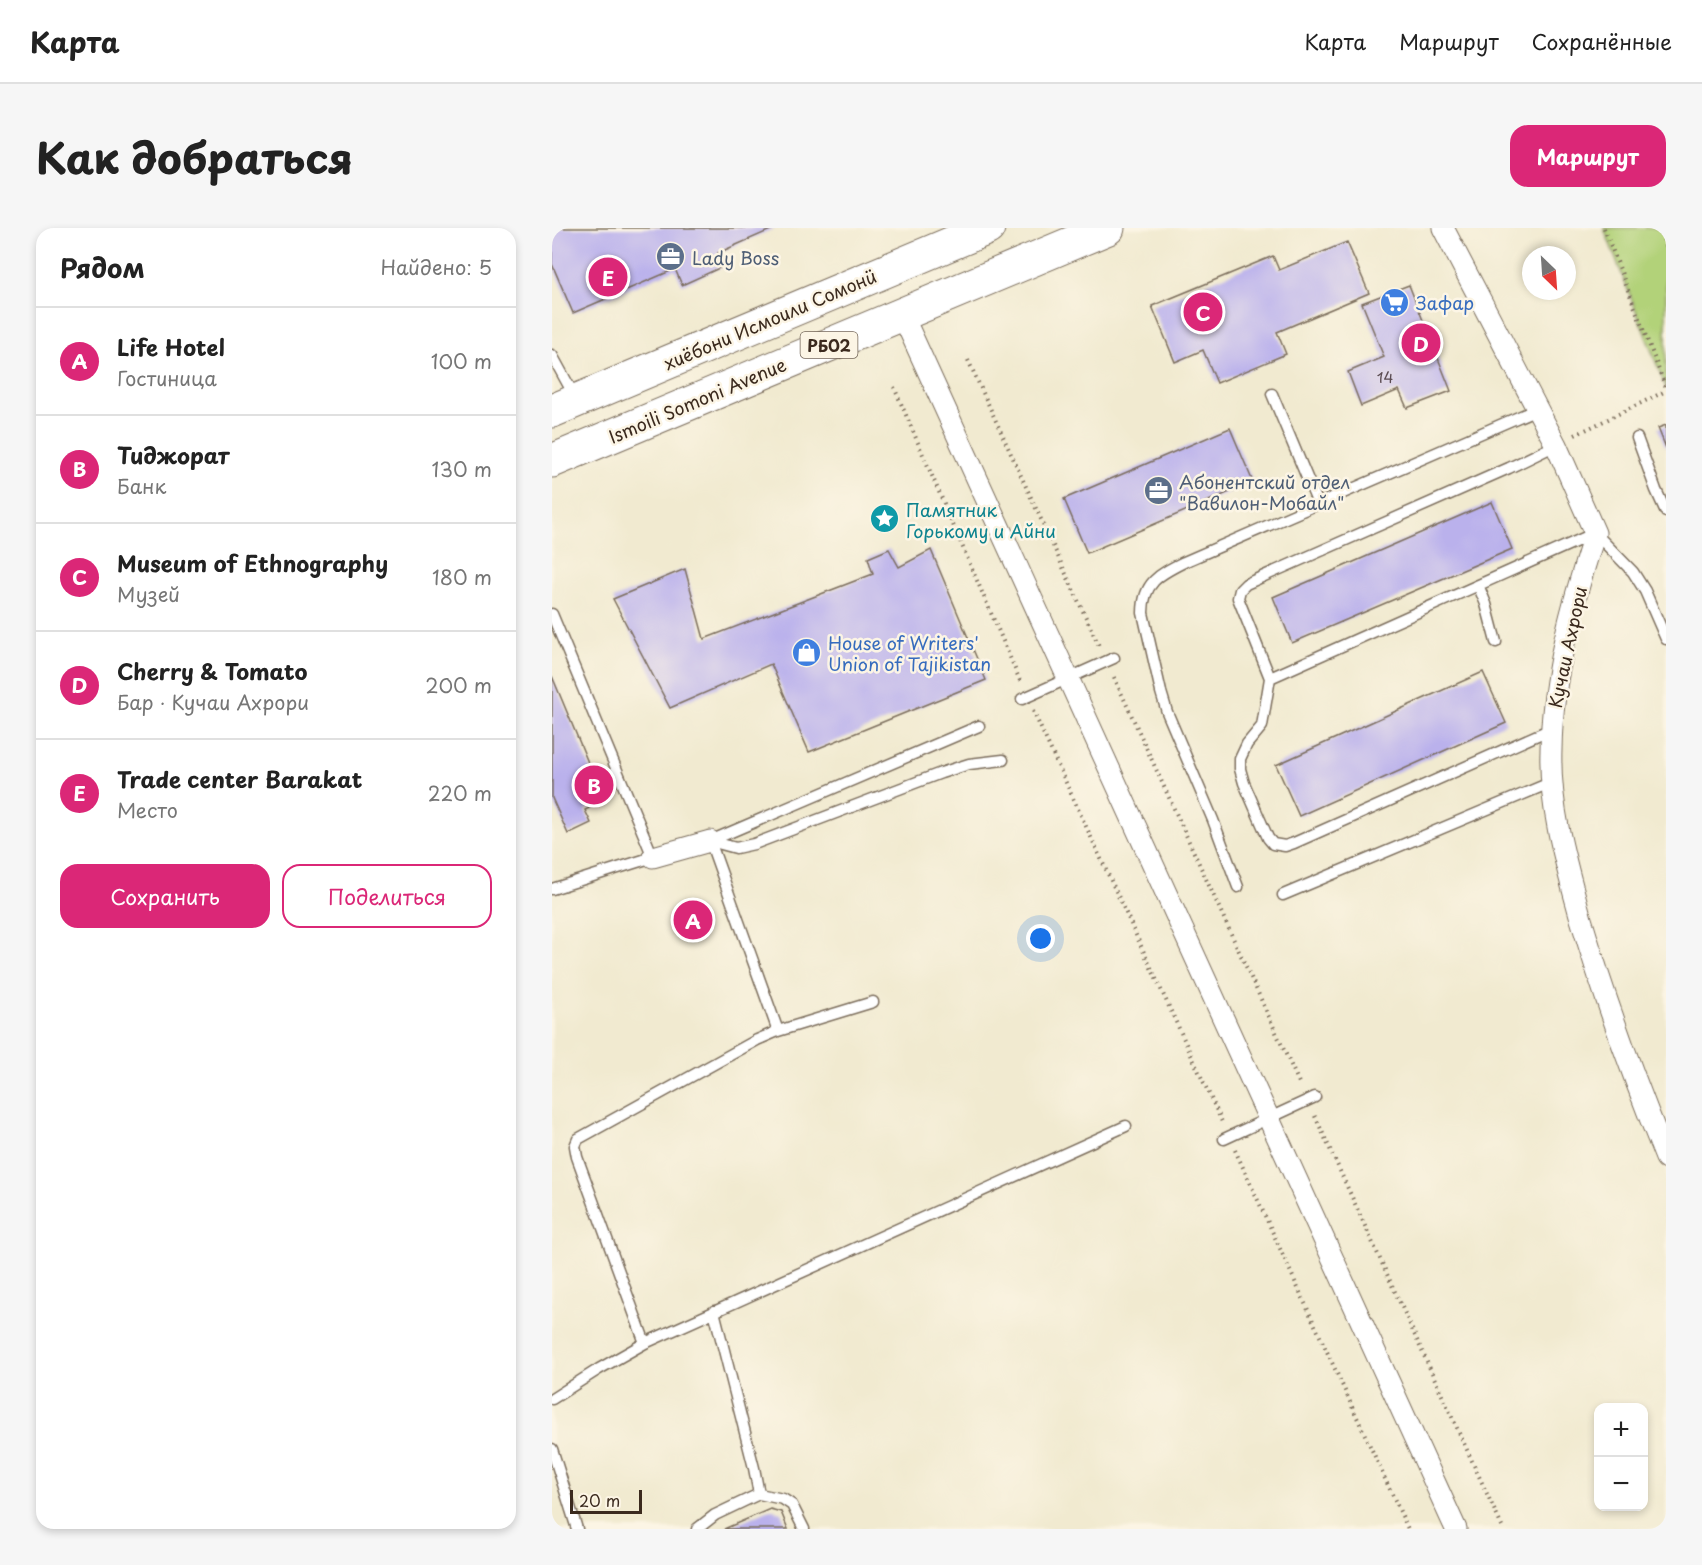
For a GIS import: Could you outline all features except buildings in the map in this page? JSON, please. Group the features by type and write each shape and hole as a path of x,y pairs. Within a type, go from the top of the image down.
{"highway":[{"name":"хиёбони Исмоили Сомонӣ","path":"564,406 988,228"},
{"name":"Ismoili Somoni Avenue","path":"552,461 1108,228"}],"street":[{"path":"1443,228 1556,444 1595,533"},
{"path":"902,314 1455,1529"},
{"name":"Кучаи Ахрори","path":"1595,533 1572,607 1555,684 1551,729 1551,782 1572,888 1591,952 1627,1059 1666,1158"},
{"path":"652,857 710,841"}],"lane":[{"path":"552,355 564,406"},
{"path":"1272,394 1318,504"},
{"path":"1238,887 1161,692 1143,613 1146,591 1154,580 1164,573 1537,409"},
{"path":"1637,438 1666,512"},
{"path":"1551,729 1294,843 1279,846 1273,844 1268,838 1240,769 1242,751 1262,726 1270,678 1238,598 1240,590 1246,584 1509,468 1556,444"},
{"path":"1270,678 1595,533 1633,572 1645,591 1666,639"},
{"path":"1479,585 1496,642"},
{"path":"552,614 652,857 552,889"},
{"path":"1024,698 1110,659"},
{"path":"710,841 979,726"},
{"path":"710,841 728,847 745,847 940,773 969,764 1003,760"},
{"path":"1283,895 1551,782"},
{"path":"710,841 778,1031"},
{"path":"645,1344 577,1157 575,1146 578,1139 736,1051 778,1031 873,1002"},
{"path":"1226,1138 1311,1099"},
{"path":"552,1399 599,1369 645,1344 714,1311 1126,1126"},
{"path":"714,1311 759,1494"},
{"path":"552,1449 578,1529"},
{"path":"697,1529 715,1515 759,1494 783,1498 792,1505 804,1529"}],"path":[{"path":"1556,444 1666,389 1604,228"},
{"path":"1659,228 1666,246"},
{"path":"968,360 1110,659 1311,1099 1503,1529"},
{"path":"894,387 1024,698 1408,1529"}],"green space":[{"path":"1604,228 1666,228 1666,388"}],"place":[{"name":"Lady Boss","path":"671,257"},
{"name":"Trade center Barakat","path":"608,277"},
{"name":"Зафар","path":"1395,302"},
{"name":"Museum of Ethnography","path":"1203,312"},
{"name":"Cherry & Tomato","path":"1421,343"},
{"name":"Абонентский отдел \"Вавилон-Мобайл\"","path":"1158,491"},
{"name":"Памятник Горькому и Айни","path":"885,519"},
{"name":"House of Writers' Union of Tajikistan","path":"807,652"},
{"name":"Тиджорат","path":"594,785"},
{"name":"Life Hotel","path":"693,920"}]}
